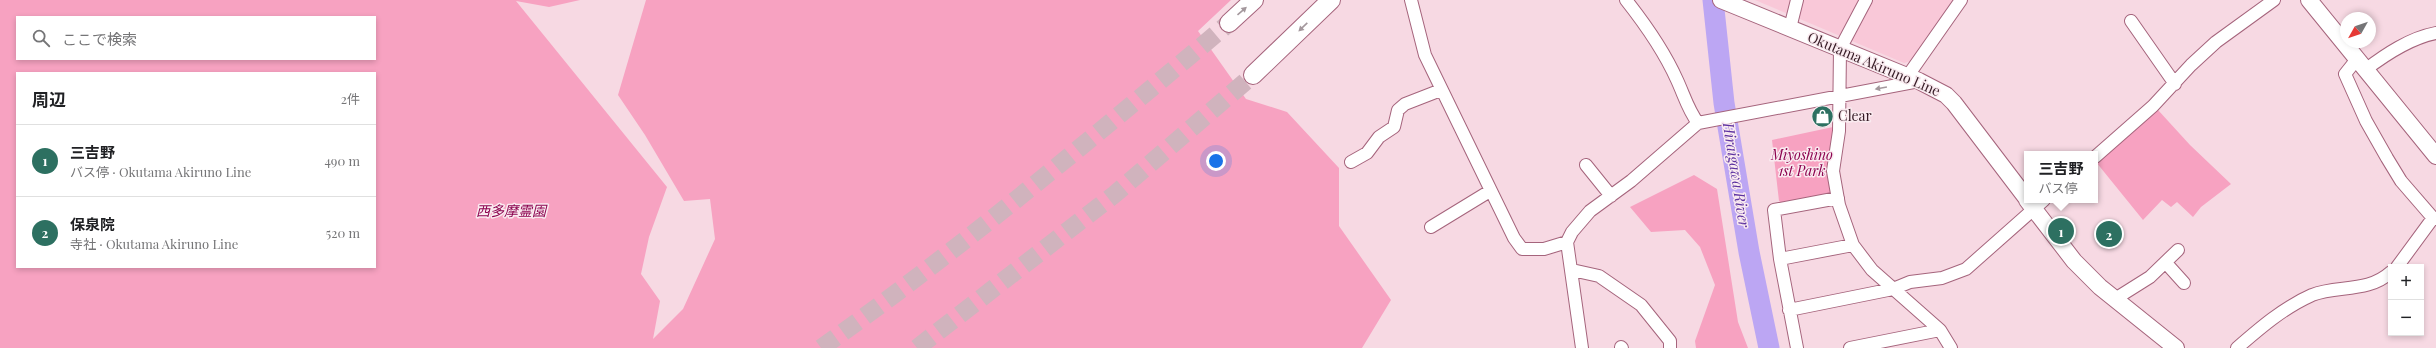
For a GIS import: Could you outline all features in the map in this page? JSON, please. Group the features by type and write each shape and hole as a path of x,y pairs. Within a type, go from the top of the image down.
{"highway":[{"path":"1229,22 1254,0"},
{"path":"1253,75 1332,0"}],"main road":[{"name":"Okutama Akiruno Line","path":"1721,0 1913,79 1946,95 2024,191"},
{"path":"2309,0 2436,156"},
{"name":"Okutama Akiruno Line","path":"2034,203 2074,261 2115,299 2176,348"}],"street":[{"path":"1411,0 1420,41 1441,90 1505,223 1522,249 1544,249 1567,242"},
{"path":"1626,0 1655,40 1677,80 1692,115 1700,123"},
{"path":"1790,28 1797,0"},
{"path":"1866,0 1840,49 1839,131 1833,172 1838,198 1853,245 1872,270 1940,330 1951,348"},
{"path":"1582,348 1567,242 1572,232 1590,211 1611,196 1700,123 1913,79 1961,0"},
{"path":"2098,154 2154,106 2191,65 2216,42 2274,0"},
{"path":"2131,22 2175,84"},
{"path":"2398,264 2434,218 2402,181 2366,121 2345,74 2423,35 2436,33"},
{"path":"1351,162 1367,153 1379,137 1394,127 1398,110 1405,104 1441,90"},
{"path":"1586,165 1611,196"},
{"path":"1431,227 1490,192"},
{"path":"1797,348 1780,259 1774,210 1838,198"},
{"path":"1789,310 1893,289 1903,283 1942,278 1966,269 2032,203"},
{"path":"1780,259 1853,245"},
{"path":"2115,299 2150,276 2178,250"},
{"path":"2166,262 2184,283"},
{"path":"1572,270 1599,276 1641,305 1670,341 1670,348"},
{"path":"2237,348 2270,319 2313,295 2360,287 2378,280 2388,274"},
{"path":"1850,348 1940,330"}],"shaded area":[{"path":"1755,0 1956,0 1911,61 1904,63"}],"green space":[{"name":"西多摩霊園","path":"0,0 580,0 549,7 516,1 667,187 649,237 641,274 660,301 653,339 683,309 715,239 710,199 684,201 645,135 618,95 646,0 1231,0 1198,31 1246,99 1287,112 1339,168 1339,226 1391,300 1362,348 0,348"},
{"path":"2158,110 2190,145 2231,184 2201,207 2193,217 2177,202 2171,207 2162,200 2143,220 2098,164 2098,160"},
{"name":"Miyoshino 1st Park","path":"1833,127 1831,191 1828,196 1783,204 1779,201 1772,140"},
{"path":"1694,175 1717,189 1738,322 1748,348 1696,348 1695,341 1715,285 1700,247 1685,230 1651,232 1630,207"}],"waterway":[{"name":"Hiraigawa River","path":"1713,0 1724,103 1749,252 1769,348"}],"tunnel":[{"path":"821,348 874,310 1028,190 1229,23"},
{"path":"917,348 1115,194 1253,75"}],"place":[{"name":"Clear","path":"1823,116"},
{"name":"三吉野","path":"2061,231"},
{"name":"保泉院","path":"2109,234"}]}
